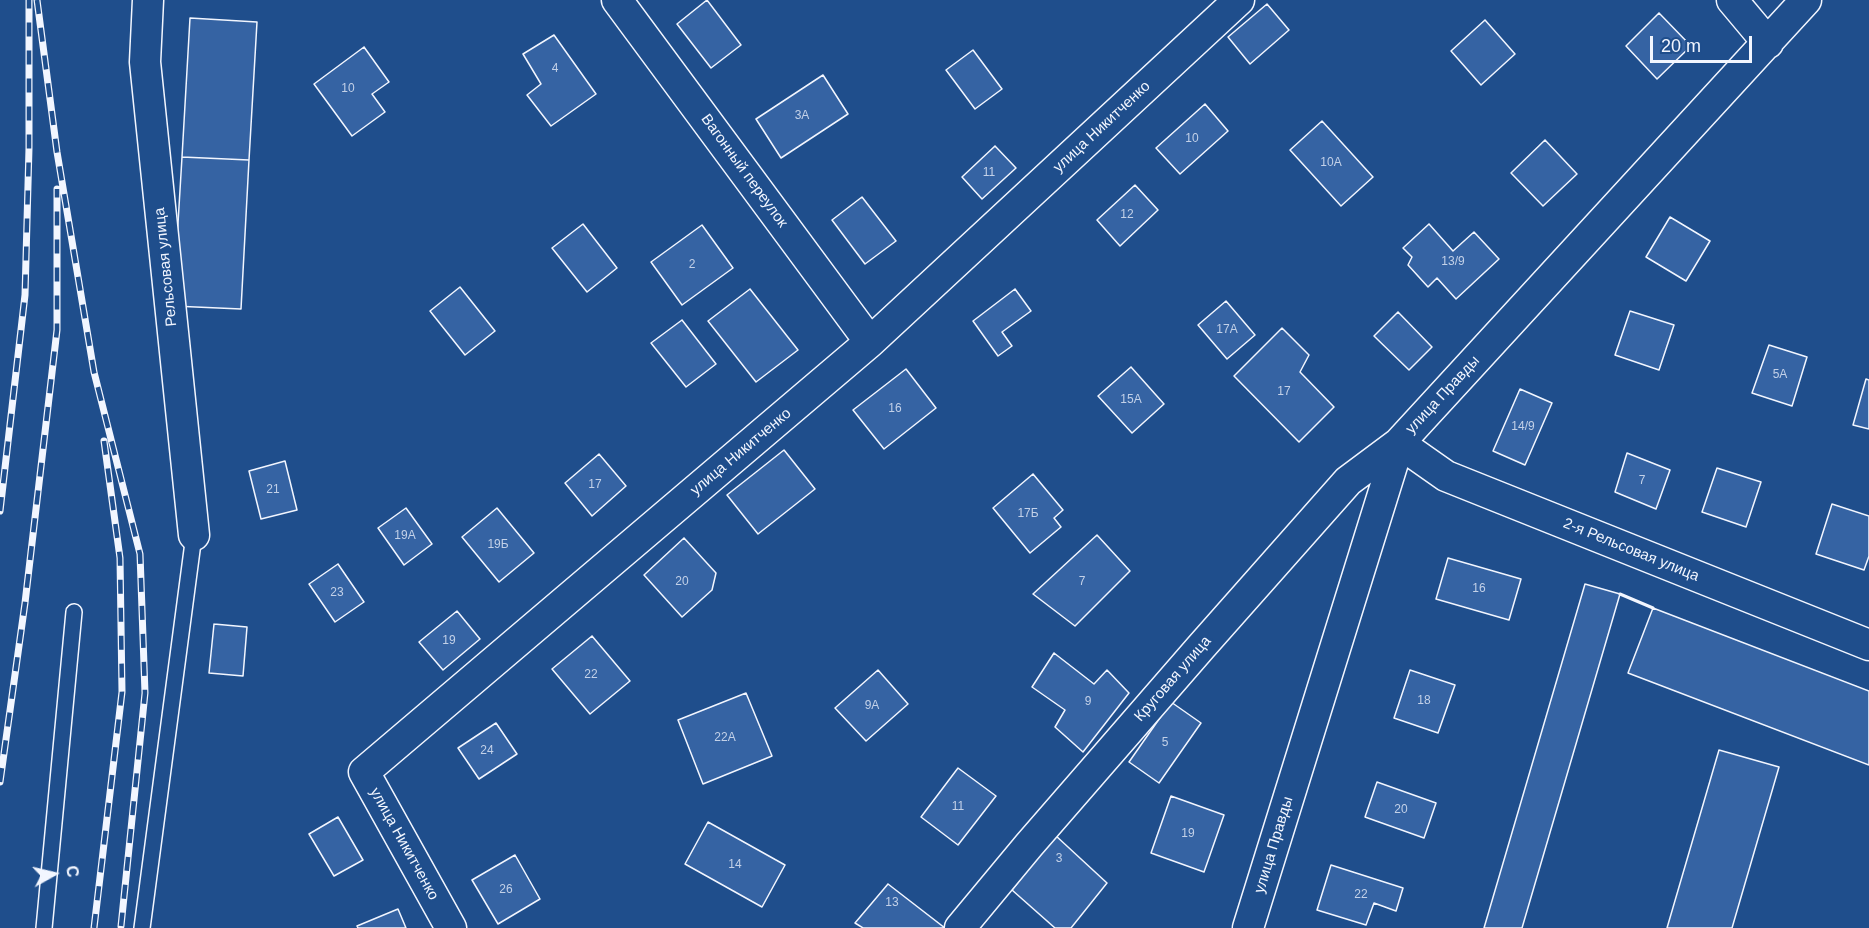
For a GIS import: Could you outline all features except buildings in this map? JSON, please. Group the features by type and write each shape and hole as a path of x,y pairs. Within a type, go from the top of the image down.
{"street":[{"name":"Рельсовая улица","path":"148,0 145,62 194,535"},
{"name":"Вагонный переулок","path":"617,0 870,342"},
{"name":"улица Никитченко","path":"451,928 364,772 870,342 1239,0"},
{"path":"1732,0 1768,43"},
{"name":"улица Правды","path":"1248,928 1399,443 1806,0"},
{"name":"2-я Рельсовая улица","path":"1399,443 1446,476 1869,645"},
{"name":"Круговая улица","path":"960,928 1154,701 1348,481 1399,443"}],"lane":[{"path":"142,928 194,535"},
{"path":"44,928 74,612"}],"railway":[{"path":"0,511 25,295 29,148 29,0"},
{"path":"37,0 57,152 94,372 140,554 145,693 121,926"},
{"path":"0,782 25,603 57,330 57,189"},
{"path":"94,928 122,692 120,558 104,441"}],"wall":[{"path":"1620,594 1653,608"}]}
